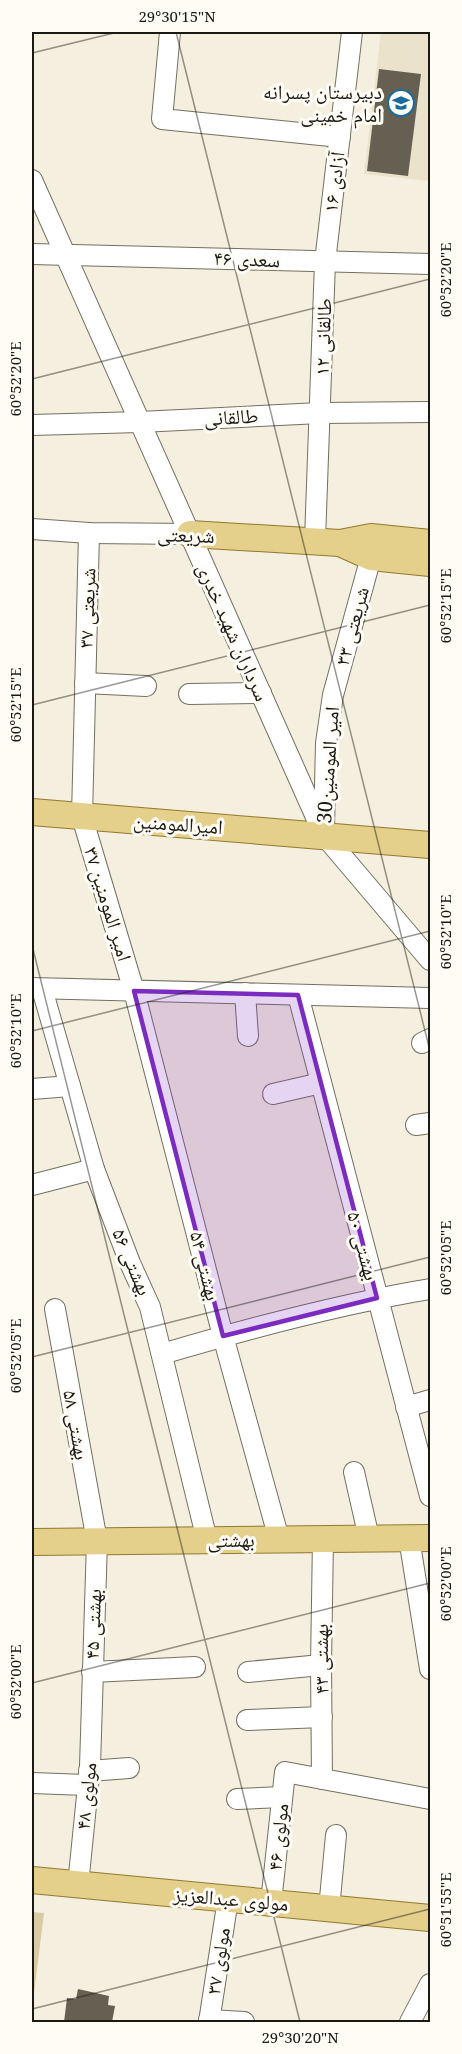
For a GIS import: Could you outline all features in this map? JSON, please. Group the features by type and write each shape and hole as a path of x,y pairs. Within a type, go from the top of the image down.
{"main road":[{"name":"شریعتی","path":"190,534 328,541 371,537 430,543"},
{"name":"شریعتی","path":"328,541 371,557 430,563"},
{"name":"امیرالمومنین","path":"32,812 430,845"},
{"name":"بهشتی","path":"32,1542 420,1538"},
{"name":"مولوی عبدالعزیز","path":"32,1880 430,1918"}],"street":[{"path":"170,32 162,119 340,137"},
{"name":"آزادی ۱۶","path":"325,262 352,32"},
{"name":"سرداران شهید خدری","path":"32,180 324,835 430,960"},
{"name":"سعدی ۴۶","path":"32,254 64,253 430,264"},
{"name":"طالقانی ۱۲","path":"325,262 318,475 328,541"},
{"name":"طالقانی","path":"32,425 140,422 320,412 430,412"},
{"name":"شریعتی","path":"32,529 89,533 190,534"},
{"name":"شریعتی ۳۷","path":"82,817 89,533"},
{"name":"شریعتی ۳۳","path":"333,695 371,557"},
{"path":"85,683 146,686"},
{"path":"189,694 261,693"},
{"name":"امیر المومنین30","path":"324,835 326,743 333,695"},
{"name":"امیر المومنین ۳۷","path":"82,817 134,991"},
{"path":"37,988 430,998"},
{"name":"بهشتی ۵۶","path":"37,988 70,1086 94,1169 130,1263 150,1307 207,1540"},
{"name":"بهشتی ۵۴","path":"134,991 223,1336 279,1539"},
{"path":"245,993 248,1036"},
{"name":"بهشتی ۵۰","path":"298,995 430,1496"},
{"path":"273,1094 321,1083"},
{"path":"32,1089 70,1086"},
{"path":"32,1185 94,1169"},
{"path":"162,1354 223,1336 377,1298 430,1289"},
{"name":"بهشتی ۵۸","path":"55,1309 97,1541"},
{"path":"406,1407 430,1400"},
{"path":"354,1472 369,1538"},
{"path":"420,1538 430,1669"},
{"name":"بهشتی ۴۳","path":"322,1779 323,1539"},
{"name":"بهشتی ۴۵","path":"91,1707 97,1541"},
{"path":"248,1672 321,1665"},
{"path":"92,1672 195,1667"},
{"name":"مولوی ۴۸","path":"78,1885 88,1778 91,1707"},
{"path":"247,1720 321,1717"},
{"path":"32,1783 88,1778 129,1768"},
{"name":"مولوی ۴۶","path":"271,1903 285,1772 322,1779"},
{"path":"322,1779 430,1799"},
{"path":"237,1799 282,1797"},
{"path":"329,1909 336,1835"},
{"name":"مولوی ۳۷","path":"209,2021 228,1899"},
{"path":"410,2022 430,1984"},
{"path":"209,2021 244,2022"}],"highlighted area":[{"path":"134,991 298,995 377,1298 223,1336"}],"shaded area":[{"name":"دبیرستان پسرانه امام خمینی","path":"381,32 430,32 430,181 364,174"},
{"path":"32,1912 44,1913 32,2009"}],"building":[{"path":"379,69 421,74 408,176 367,171"},
{"path":"78,1989 109,1996 108,2005 115,2006 112,2022 64,2022 67,1998 76,1999"}],"place":[{"name":"دبیرستان پسرانه امام خمینی","path":"401,103"}]}
